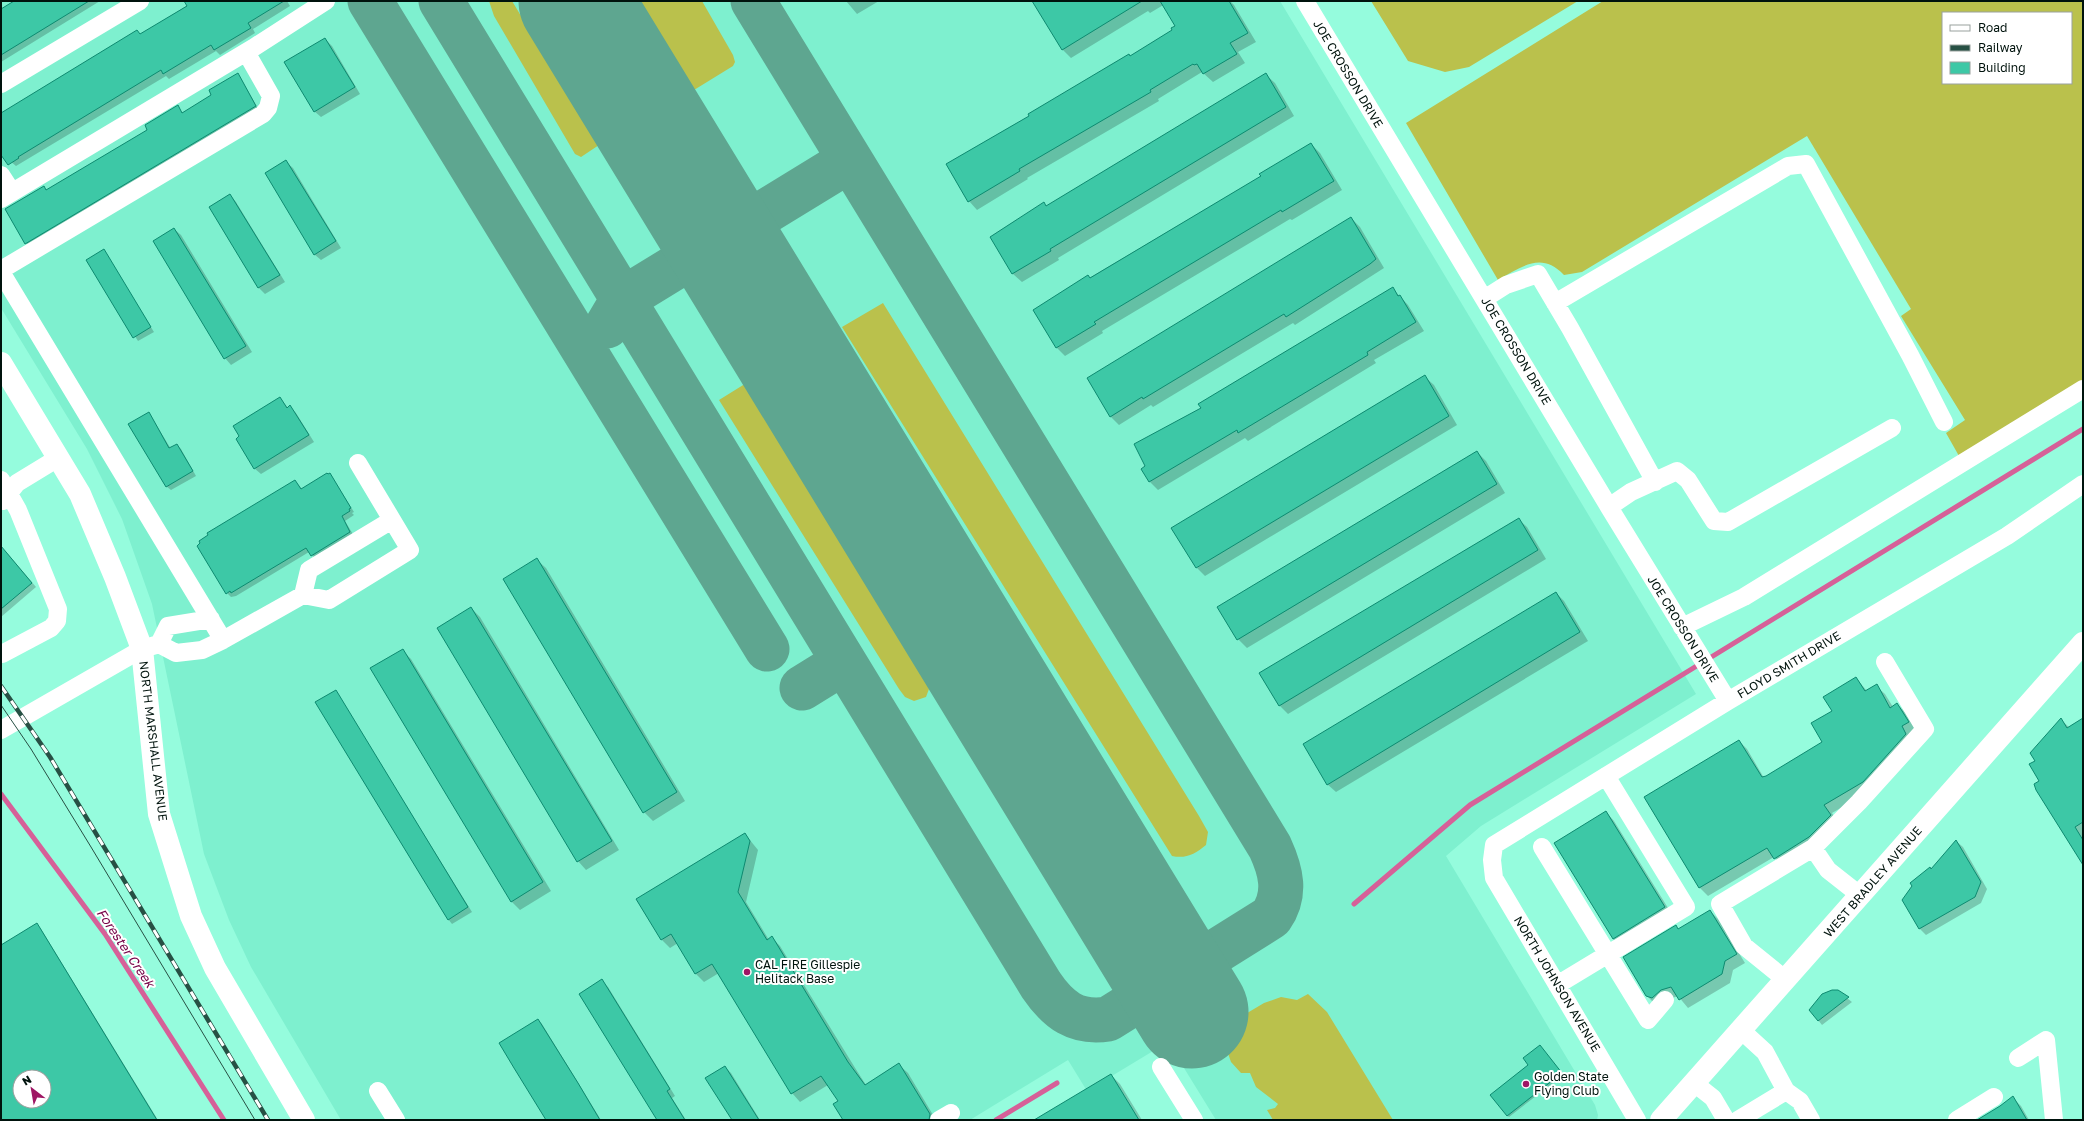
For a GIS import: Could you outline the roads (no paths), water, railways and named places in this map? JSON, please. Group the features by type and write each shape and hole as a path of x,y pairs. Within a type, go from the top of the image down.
{"main road":[{"name":"NORTH MARSHALL AVENUE","path":"1,363 80,494 115,577 151,646 160,814 191,916 215,968 304,1120"},
{"name":"WEST BRADLEY AVENUE","path":"1661,1120 1861,896 2083,643"}],"street":[{"path":"1,84 140,1"},
{"path":"1,175 6,195 246,52 326,1"},
{"name":"JOE CROSSON DRIVE","path":"1305,1 1608,507 1728,701"},
{"path":"224,640 1,271 263,114 268,108 271,96 246,52"},
{"path":"1555,303 1788,166 1806,164 1910,355 1944,422"},
{"path":"1484,299 1506,285 1538,274 1655,482"},
{"path":"1686,633 2083,389"},
{"path":"1608,507 1631,492 1677,471 1688,480 1714,521 1728,522 1892,428"},
{"path":"2,654 51,628 57,621 58,609 18,510 4,492 58,458"},
{"path":"151,646 176,653 202,650 224,640 303,595 329,600 410,550 358,463"},
{"name":"FLOYD SMITH DRIVE","path":"1494,845 1728,701 2007,536 2083,484"},
{"path":"303,595 309,570 392,520"},
{"path":"1,730 151,646 168,626 211,619"},
{"path":"1786,980 1744,946 1720,904 1813,848 1859,802 1925,729 1885,662"},
{"path":"1557,985 1686,906 1606,776"},
{"name":"NORTH JOHNSON AVENUE","path":"1494,845 1492,860 1494,878 1637,1120"},
{"path":"1542,847 1648,1020 1665,1000"},
{"path":"1813,848 1828,870 1861,896"},
{"path":"1741,1030 1764,1052 1786,1091 1800,1101 1811,1120"},
{"path":"2018,1058 2046,1040 2054,1120"},
{"path":"1161,1067 1194,1120"},
{"path":"1694,1083 1713,1098 1726,1120"},
{"path":"378,1091 396,1120"},
{"path":"1738,1120 1786,1091"},
{"path":"1957,1120 1994,1098"}],"waterway":[{"path":"1354,904 1470,805 2083,429"},
{"name":"Forester Creek","path":"1,794 105,934 224,1120"},
{"path":"996,1120 1057,1083"}],"tram line":[{"path":"1,705 31,749 91,847 255,1120"}],"railway":[{"path":"1,686 50,757 268,1120"}],"place":[{"name":"CAL FIRE Gillespie Helitack Base","path":"747,972"},
{"name":"Golden State Flying Club","path":"1526,1084"}]}
